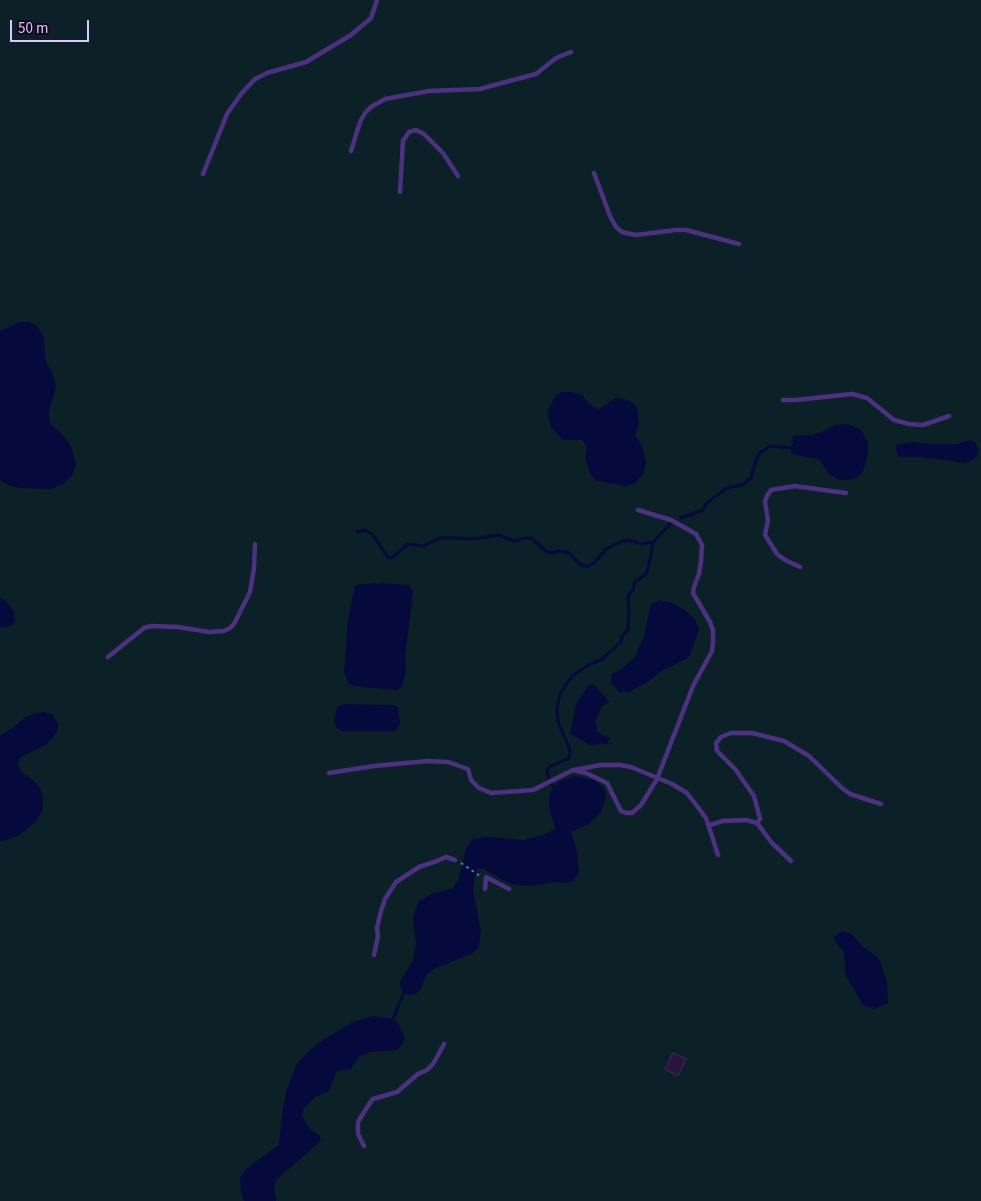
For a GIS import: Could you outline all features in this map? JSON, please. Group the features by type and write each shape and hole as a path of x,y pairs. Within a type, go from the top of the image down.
{"lane":[{"path":"203,174 227,114 255,78 306,62 351,35 371,18 377,0"},
{"path":"350,151 365,113 371,107 386,99 429,91 480,89 536,74 556,58 570,52"},
{"path":"400,192 403,141 409,132 416,130 424,134 443,153 458,176"},
{"path":"594,173 610,216 616,227 622,232 636,235 686,230 739,244"},
{"path":"783,400 852,394 867,398 894,420 909,424 923,425 949,416"},
{"path":"800,567 777,554 765,535 768,520 765,502 767,496 771,490 795,486 846,493"},
{"path":"573,770 586,773 607,783 618,806 626,813 632,813 641,805 657,779 693,686 712,650 714,630 693,593 699,574 702,545 696,534 671,520 638,510"},
{"path":"108,657 144,628 151,626 178,627 209,632 224,631 230,628 234,624 250,592 255,544"},
{"path":"757,823 760,819 754,796 735,769 717,750 716,743 721,737 731,733 752,732 784,741 809,756 850,794 881,804"},
{"path":"329,773 374,766 428,761 448,762 468,769 471,780 480,788 492,793 533,790 573,770 593,766 620,765 631,767 672,784 687,793 710,825 718,855"},
{"path":"710,825 723,821 746,820 757,823 772,843 791,861"},
{"path":"374,955 381,911 385,899 396,882 419,867 446,857 455,860"},
{"path":"485,889 486,877 508,889"},
{"path":"364,1146 358,1134 358,1122 369,1104 373,1099 397,1092 418,1074 427,1070 433,1064 444,1044"}],"path":[{"path":"455,860 482,877"}],"shaded area":[{"path":"0,0 981,0 981,1201 0,1201"},
{"path":"19,322 29,322 37,326 44,337 45,359 54,377 56,387 49,411 49,418 51,424 71,446 76,464 72,476 63,484 51,489 20,488 8,485 0,480 0,331"},
{"path":"562,392 582,395 593,407 599,409 615,398 628,400 635,405 638,411 639,424 635,435 641,444 646,462 644,473 634,484 625,486 597,481 590,474 585,456 587,447 582,440 563,440 551,427 548,416 549,408 556,395"},
{"path":"848,424 861,430 868,442 868,454 860,476 850,480 840,480 829,474 819,459 795,455 791,452 790,449 794,441 791,441 794,435 812,435 835,425"},
{"path":"971,440 975,442 978,449 977,457 966,463 922,457 899,457 896,451 898,444 913,442 957,444"},
{"path":"376,583 379,585 381,583 409,585 413,592 405,656 406,672 402,686 398,690 361,687 349,684 344,673 348,620 355,585"},
{"path":"0,597 14,611 15,620 8,627 0,627"},
{"path":"659,600 673,603 694,618 699,629 691,652 688,658 660,672 648,682 629,692 620,693 611,683 611,674 620,670 635,657 644,636 650,608 652,604"},
{"path":"593,684 610,702 602,706 596,720 597,731 606,737 611,737 607,744 590,745 570,734 576,704 588,686"},
{"path":"343,704 395,705 398,708 400,724 393,731 342,731 337,728 334,722 337,707"},
{"path":"44,712 52,714 58,724 57,732 47,744 21,757 18,763 21,772 33,780 39,787 42,794 43,810 35,823 19,835 0,842 0,735 26,717"},
{"path":"575,776 594,780 601,785 606,792 606,799 601,812 589,824 571,832 577,851 579,873 573,881 522,886 508,883 484,869 478,869 474,878 473,891 481,930 479,947 473,953 434,969 427,974 420,990 416,994 408,995 401,990 400,982 413,960 416,943 413,919 418,902 431,894 453,888 458,880 466,848 473,839 487,837 524,840 554,830 555,827 550,812 550,792 560,781"},
{"path":"842,931 852,934 881,963 887,983 888,1003 874,1009 863,1005 845,974 844,952 835,942 834,937"},
{"path":"373,1016 393,1019 398,1023 404,1035 401,1046 396,1050 370,1052 358,1058 351,1069 338,1071 329,1091 315,1097 304,1108 302,1116 308,1127 320,1136 321,1141 276,1180 274,1186 276,1201 244,1201 240,1177 247,1168 279,1145 286,1093 298,1062 318,1043 355,1021"}],"building":[{"path":"673,1053 686,1059 678,1076 665,1069"}],"waterway":[{"path":"681,518 703,510 706,504 725,489 744,484 751,478 757,457 770,446 791,448"},
{"path":"549,778 547,772 549,767 569,758 570,752 558,722 557,708 560,694 572,676 590,664 601,660 621,642 622,636 628,630 628,596 633,590 635,582 647,573 654,541 671,523"},
{"path":"357,532 365,530 372,534 388,557 392,558 408,544 424,546 439,538 474,539 499,535 513,541 531,538 546,551 551,553 558,551 568,552 580,564 588,567 606,549 622,541 629,540 641,544 653,542"},
{"path":"393,1019 404,992"}]}
